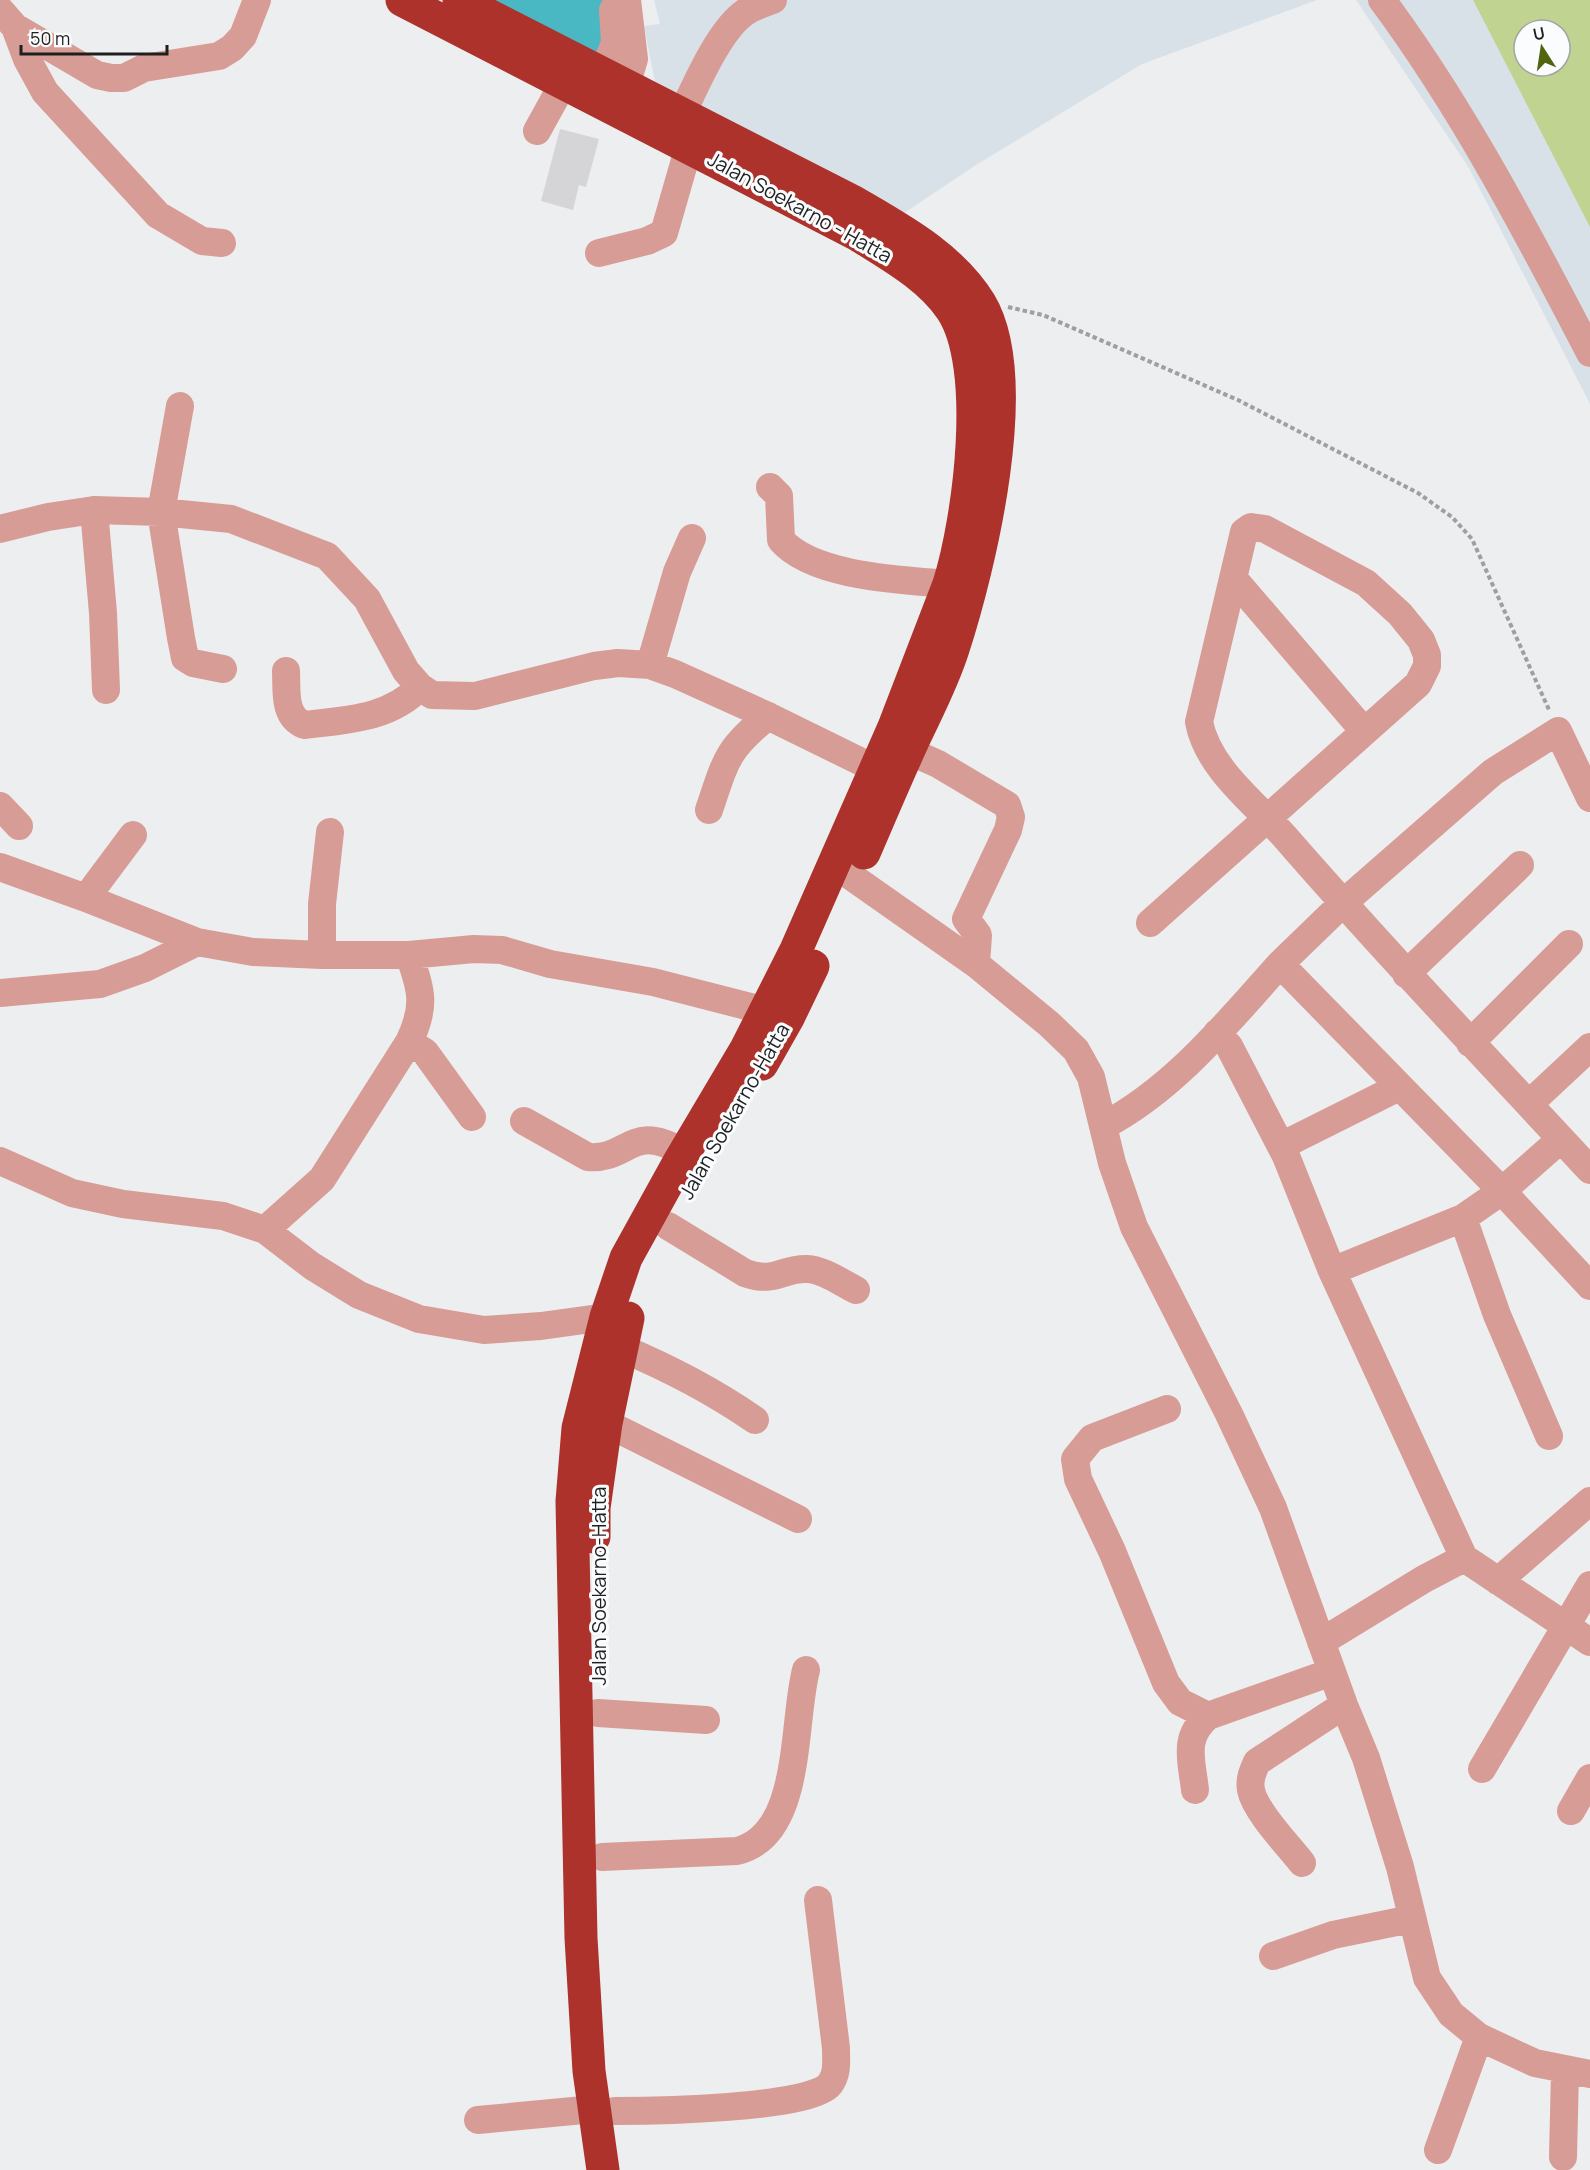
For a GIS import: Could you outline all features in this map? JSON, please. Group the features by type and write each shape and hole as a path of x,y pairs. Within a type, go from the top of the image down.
{"highway":[{"name":"Jalan Soekarno - Hatta","path":"402,0 564,82 610,92"},
{"name":"Jalan Soekarno - Hatta","path":"459,0 610,92 858,235 902,263 932,288 951,310 969,357 975,411 956,562 892,760"},
{"name":"Jalan Soekarno - Hatta","path":"680,133 854,202 912,237 946,263 980,304 994,345 999,406 991,488 976,562 952,651 892,760"},
{"name":"Jalan Soekarno-Hatta","path":"625,2170 605,2110 606,2018 592,1939 602,1857 594,1508 606,1423 633,1301 668,1226 788,1018 844,871 892,760"},
{"path":"592,1939 572,1501 578,1428 606,1317 626,1258 684,1153 746,1049 844,871"},
{"path":"603,2170 605,2110"}],"street":[{"path":"7,19 97,75 124,78 144,69 219,56 232,48 243,36 257,0"},
{"path":"610,92 615,43 611,0"},
{"path":"610,92 634,59 627,0"},
{"path":"599,253 647,241 664,233 680,133 696,84 732,23 748,10 773,0"},
{"path":"1382,0 1419,49 1470,133 1590,353"},
{"path":"7,19 45,92 158,215 201,241 222,243"},
{"path":"537,131 564,82"},
{"path":"180,406 161,512 185,658 192,663 223,669"},
{"path":"770,487 779,496 781,505 781,540 803,558 863,574 949,584"},
{"path":"0,529 48,517 94,510 161,512 231,519 327,556 367,598 406,670 420,687 432,695 475,696 594,666 618,663 650,665 768,716 892,760 964,778 1007,805 1011,817 1008,830 966,919 978,935 976,964"},
{"path":"94,510 103,613 106,690"},
{"path":"1150,923 1267,818 1364,731 1418,684 1427,666 1427,655 1421,640 1400,614 1366,583 1265,529 1251,528 1244,532 1199,722 1203,741 1219,765 1267,818 1342,904 1590,1170"},
{"path":"650,665 677,572 692,538"},
{"path":"1234,579 1364,731"},
{"path":"286,671 291,716 304,725 384,712 408,699 420,687"},
{"path":"709,810 728,755 742,737 768,716"},
{"path":"1103,1126 1123,1116 1156,1091 1217,1033 1280,964 1342,904 1493,772 1558,731 1590,798"},
{"path":"322,955 322,904 330,832"},
{"path":"86,898 133,835"},
{"path":"1406,974 1520,865"},
{"path":"0,867 197,942 253,952 322,955 409,955 474,949 502,950 550,963 653,982 766,1011"},
{"path":"844,871 976,964 1049,1024 1076,1050 1091,1077 1112,1163 1134,1227 1229,1414 1273,1508 1344,1705 1366,1758 1382,1808 1426,1978 1451,2014 1479,2037 1535,2063 1577,2072 1563,2157"},
{"path":"0,993 100,984 145,968 197,942"},
{"path":"1470,1043 1569,944"},
{"path":"265,1230 322,1179 409,1042 419,1020 422,995 409,955"},
{"path":"1280,964 1502,1191 1590,1286"},
{"path":"1217,1033 1229,1046 1281,1146 1332,1271 1464,1558 1590,1642"},
{"path":"409,1042 431,1059 472,1117"},
{"path":"1529,1104 1590,1047"},
{"path":"1281,1146 1400,1087"},
{"path":"524,1120 588,1157 598,1158 642,1139 670,1144 684,1153"},
{"path":"1332,1271 1463,1218 1502,1191 1561,1139"},
{"path":"0,1161 72,1192 123,1204 223,1216 265,1230 312,1266 359,1295 419,1319 484,1329 540,1326 606,1317"},
{"path":"1463,1218 1497,1315 1550,1436"},
{"path":"668,1226 746,1273 759,1278 804,1269 827,1275 856,1290"},
{"path":"621,1348 683,1376 722,1397 755,1420"},
{"path":"1167,1409 1092,1438 1075,1459 1078,1479 1112,1551 1166,1683 1180,1702 1208,1716"},
{"path":"606,1423 798,1519"},
{"path":"1498,1581 1590,1501"},
{"path":"1321,1642 1424,1579 1464,1558"},
{"path":"1482,1769 1564,1625 1590,1585"},
{"path":"602,1857 737,1851 751,1848 764,1838 782,1810 793,1767 797,1711 806,1670"},
{"path":"1195,1790 1190,1750 1191,1739 1197,1725 1208,1716 1332,1672"},
{"path":"1302,1863 1263,1813 1251,1791 1250,1777 1257,1762 1344,1705"},
{"path":"598,1713 706,1720"},
{"path":"1571,1810 1590,1778"},
{"path":"478,2120 605,2110 696,2110 775,2101 820,2091 830,2085 837,2070 836,2048 818,1900"},
{"path":"1273,1956 1333,1935 1411,1919"},
{"path":"1438,2150 1479,2037"}],"path":[{"path":"980,304 1043,315 1238,400 1418,493 1452,517 1472,539 1523,655 1536,677 1558,731"}],"shaded area":[{"path":"654,0 1317,0 1142,64 976,165 904,213 655,82 644,26 660,24"},
{"path":"1356,0 1590,0 1590,404 1469,168"}],"green space":[{"path":"1473,0 1590,0 1590,227 1513,78 1572,78 1572,18 1512,18 1512,76"}],"water":[{"path":"466,0 604,0 609,30 595,56"}],"building":[{"path":"560,129 599,139 586,187 579,185 573,210 541,201"}]}
